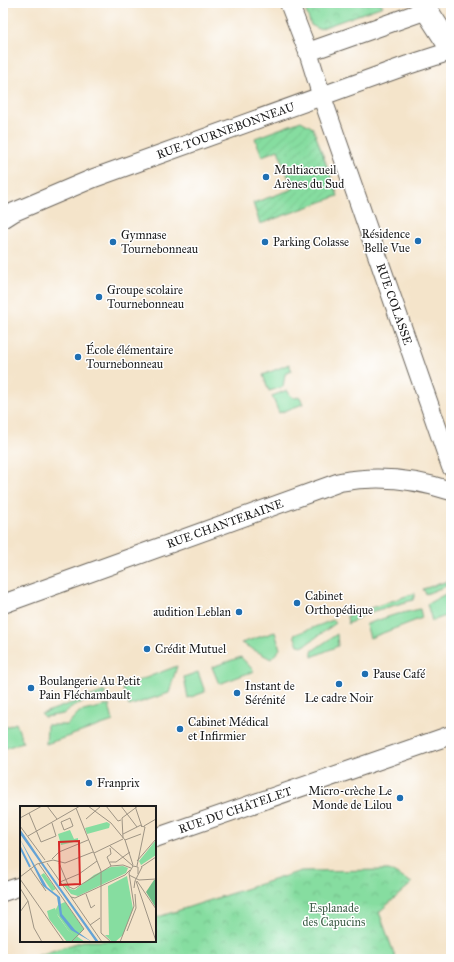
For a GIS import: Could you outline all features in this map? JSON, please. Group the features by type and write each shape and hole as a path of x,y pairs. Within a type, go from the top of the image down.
{"main road":[{"path":"425,6 451,49"}],"street":[{"name":"RUE COLASSE","path":"288,3 308,52 322,97 451,467"},
{"path":"308,52 425,6"},
{"name":"RUE TOURNEBONNEAU","path":"3,219 14,212 94,178 322,97 451,49"},
{"name":"RUE CHANTERAINE","path":"3,604 340,482 358,479 409,481 430,484 451,491"},
{"name":"RUE DU CHÂTELET","path":"156,838 451,734"},
{"path":"3,892 20,886"}],"green space":[{"path":"303,3 381,3 383,6 319,29 311,25"},
{"path":"301,121 313,128 338,196 260,224 253,203 293,189 278,150 262,156 255,138"},
{"path":"289,364 292,371 285,374 283,387 269,391 263,375"},
{"path":"287,390 294,398 300,397 303,404 279,413 272,396"},
{"path":"451,580 451,584 426,594 423,589"},
{"path":"451,591 451,614 432,621 427,604"},
{"path":"415,593 413,600 367,613 348,624 347,616"},
{"path":"420,609 422,618 370,638 366,624"},
{"path":"333,620 336,623 304,646 298,645 294,635"},
{"path":"275,632 280,649 271,659 241,643"},
{"path":"337,634 338,646 312,657 312,651"},
{"path":"241,657 254,671 219,684 212,667"},
{"path":"177,666 169,693 129,706 122,687"},
{"path":"198,672 205,692 188,698 184,677"},
{"path":"105,691 105,695 77,704 63,714 44,717 41,714"},
{"path":"109,705 113,721 46,744 47,725 67,725 79,712"},
{"path":"16,723 23,742 3,749 3,728"},
{"name":"Esplanade des Capucins","path":"389,870 412,883 379,912 396,959 27,959 80,942 156,942 156,918 301,871"}],"place":[{"name":"Multiaccueil Arènes du Sud","path":"266,177"},
{"name":"Résidence Belle Vue","path":"418,241"},
{"name":"Gymnase Tournebonneau","path":"113,242"},
{"name":"Parking Colasse","path":"265,242"},
{"name":"Groupe scolaire Tournebonneau","path":"99,297"},
{"name":"École élémentaire Tournebonneau","path":"78,357"},
{"name":"Cabinet Orthopédique","path":"297,603"},
{"name":"audition Leblan","path":"239,612"},
{"name":"Crédit Mutuel","path":"147,649"},
{"name":"Pause Café","path":"365,674"},
{"name":"Le cadre Noir","path":"339,684"},
{"name":"Boulangerie Au Petit Pain Fléchambault","path":"31,688"},
{"name":"Instant de Sérénité","path":"237,693"},
{"name":"Cabinet Médical et Infirmier","path":"180,729"},
{"name":"Franprix","path":"89,783"},
{"name":"Micro-crèche Le Monde de Lilou","path":"400,798"}]}
